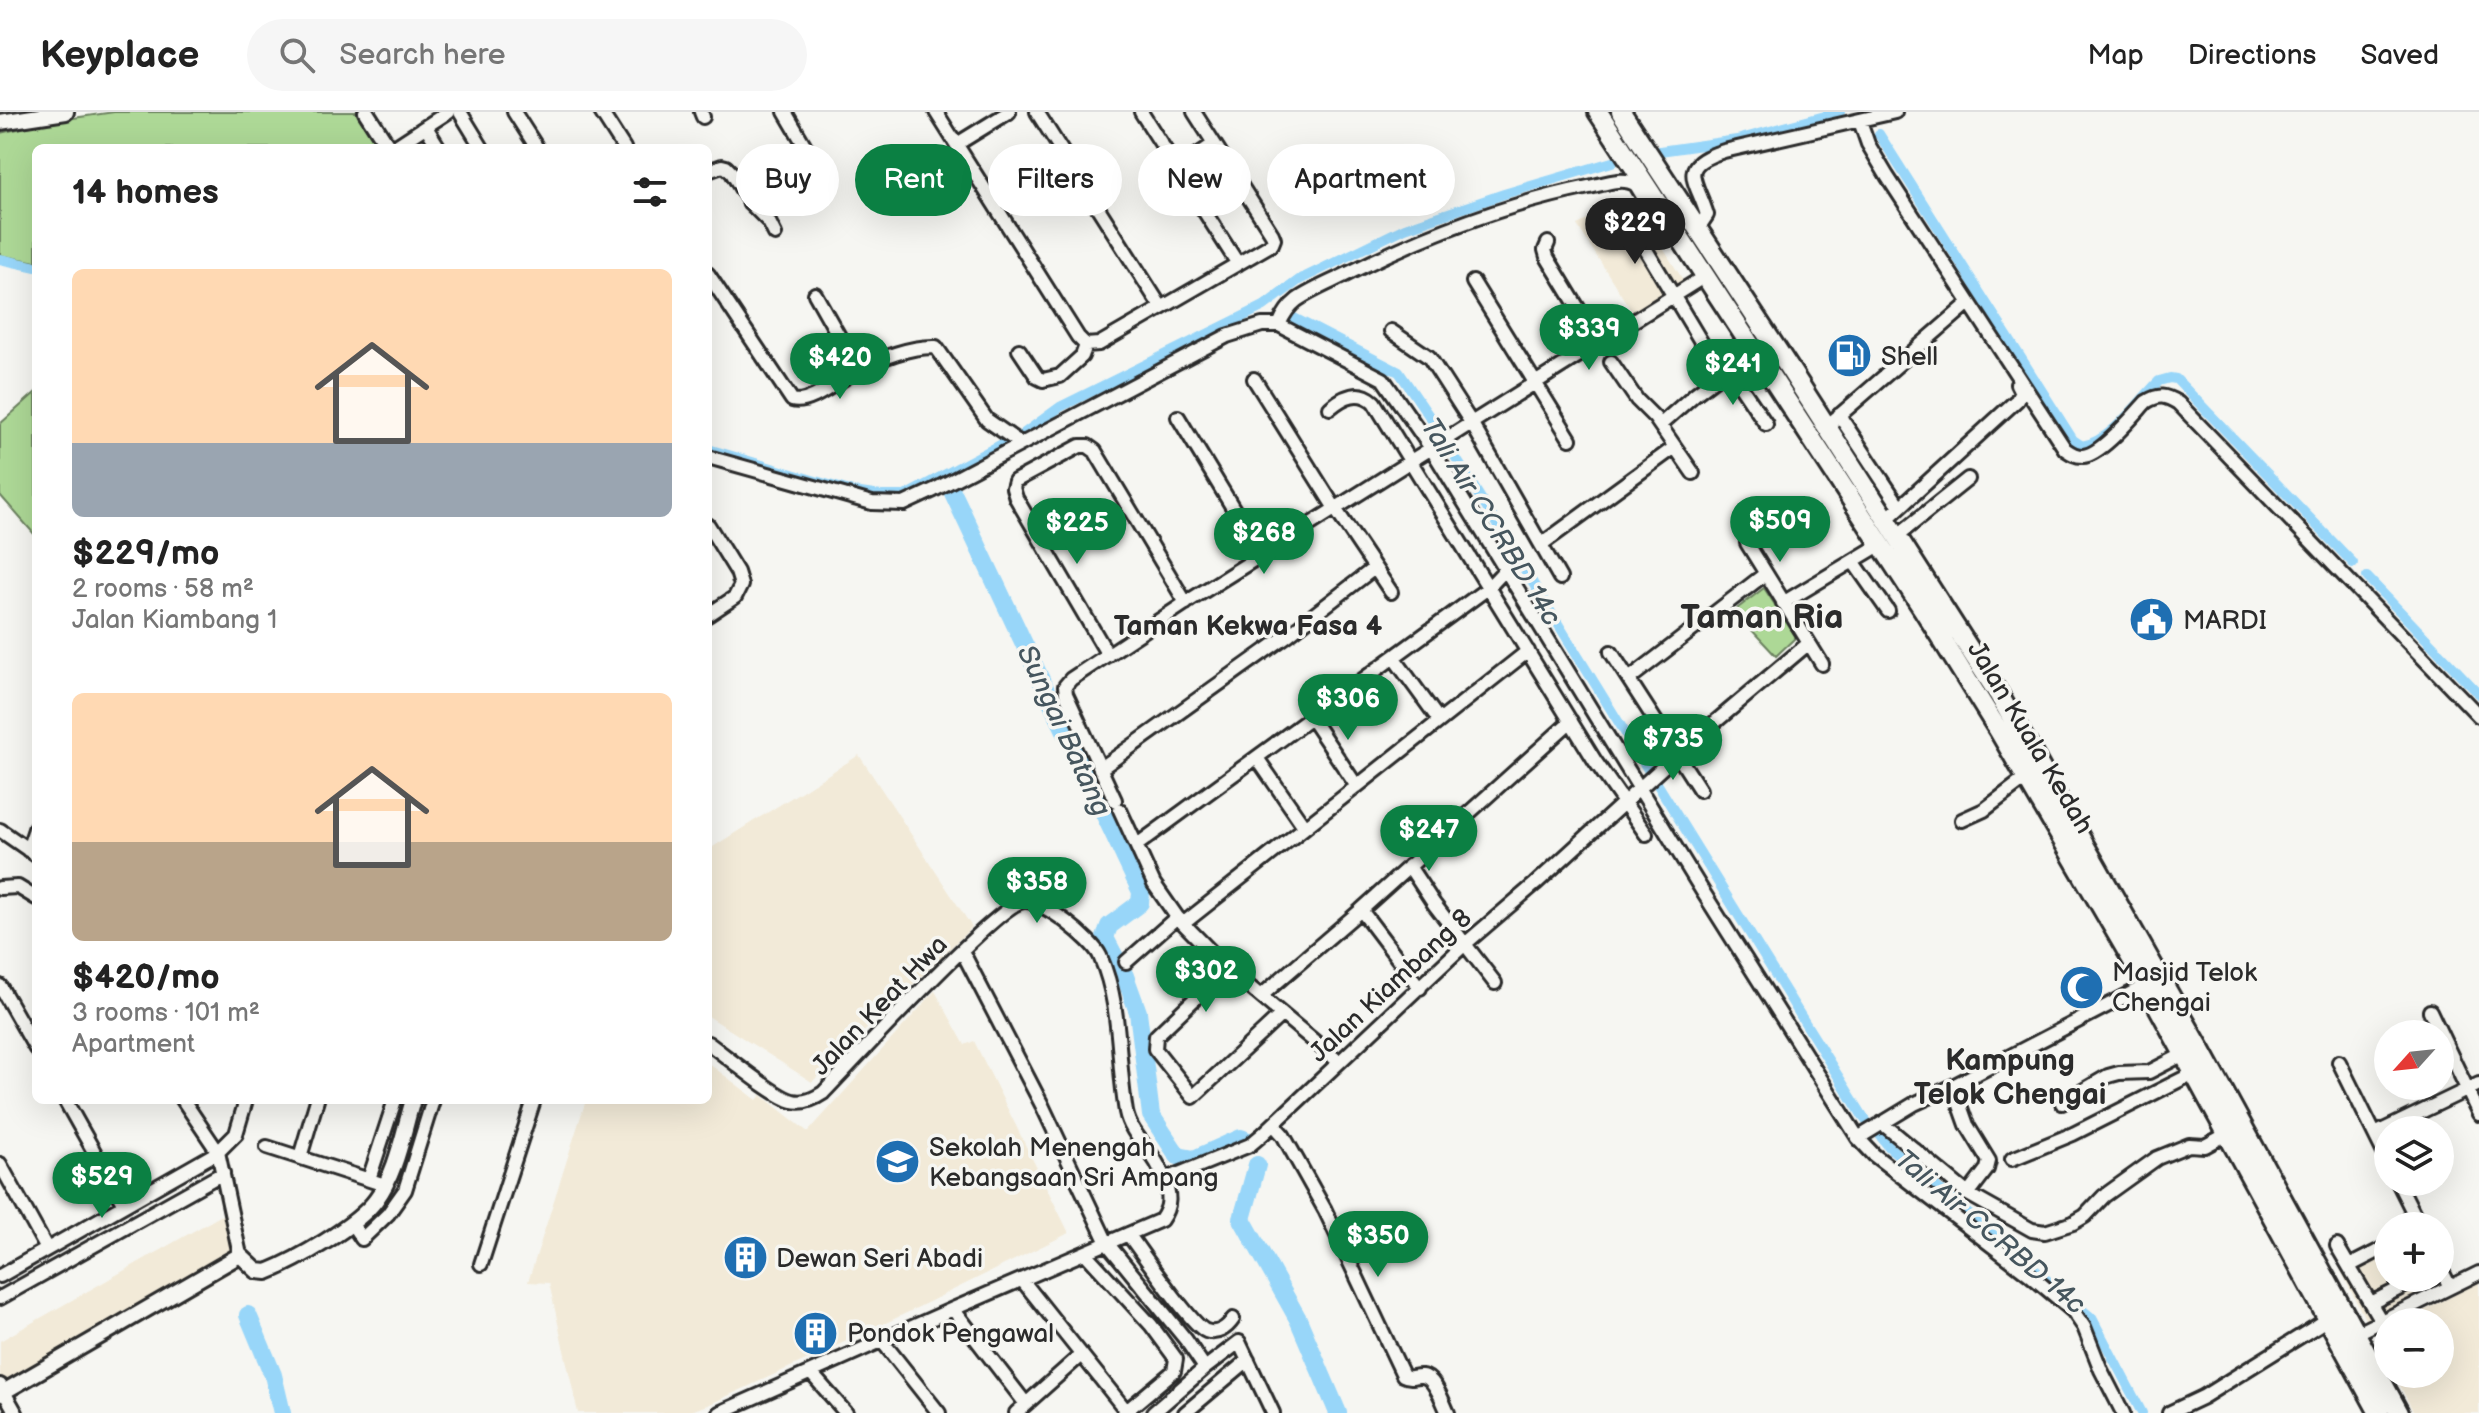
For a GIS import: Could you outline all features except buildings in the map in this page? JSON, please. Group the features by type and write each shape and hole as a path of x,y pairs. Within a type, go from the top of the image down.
{"main road":[{"name":"Jalan Kuala Kedah","path":"1598,112 1610,131 1697,230 1813,407 1833,421 1893,513 1889,540 2147,985 2194,1073 2223,1108 2227,1134 2379,1413"},
{"name":"Jalan Kuala Kedah","path":"1623,116 1676,232 1753,350 1999,695 2112,892 2223,1108 2357,1333 2399,1413"},
{"path":"1813,407 1823,433 1889,540"},
{"path":"2112,892 2145,957 2144,964 2137,968"}],"street":[{"path":"0,122 34,114 66,112"},
{"path":"366,112 388,144"},
{"path":"398,144 448,112"},
{"path":"460,112 480,144"},
{"path":"514,112 534,144"},
{"path":"601,112 621,144"},
{"path":"785,112 804,144"},
{"path":"936,112 957,144 1009,112"},
{"path":"1037,112 1161,307"},
{"path":"1141,112 1161,144"},
{"path":"1194,112 1214,144"},
{"path":"1697,230 1707,215 1693,183 1693,174 1705,158 1895,112"},
{"path":"1863,118 1868,144 2065,449 2082,456 2096,452 2155,396 2165,395 2178,403 2479,716"},
{"path":"426,127 437,144"},
{"path":"712,170 722,166 730,169 750,203 769,222 775,234"},
{"path":"972,168 1086,345 1099,344 1267,249 1274,239 1251,203"},
{"path":"1279,325 1283,315 1297,300 1389,253 1441,230 1544,196 1612,182 1632,182 1666,235 1676,232"},
{"path":"1613,208 1624,213 1673,296 1725,372 1766,424"},
{"path":"1207,216 1238,264"},
{"path":"1548,243 1545,250 1547,257 1600,344"},
{"path":"1339,1062 1227,968 1180,920 1154,884 1065,686 1186,603 1705,276"},
{"path":"712,280 792,400 804,401 858,370 896,355 936,347 987,420 1020,443"},
{"path":"1473,282 1570,439"},
{"path":"815,294 858,370"},
{"path":"1833,421 1969,303"},
{"path":"712,458 872,503 904,504 1227,336 1251,327 1279,325 1383,379 1435,445 1505,570 1858,1138 1874,1155 2073,1311 2084,1327 2123,1413"},
{"path":"1391,331 1429,357 1472,424 1560,578"},
{"path":"1019,350 1037,377 1043,380 1060,376 1082,356 1086,345"},
{"path":"1660,425 1753,350"},
{"path":"1611,362 1693,473"},
{"path":"1254,379 1373,569 1391,592"},
{"path":"1893,513 2017,400 2021,392 2017,384"},
{"path":"1330,408 1358,393 1374,402 1571,721 1646,834"},
{"path":"1178,417 1262,556"},
{"path":"1108,655 1016,498 1013,488 1015,481 1080,446 1088,446 1095,451 1186,603"},
{"path":"1542,544 1675,447"},
{"path":"1783,603 1889,540 1968,479"},
{"path":"712,531 737,572 741,585 735,597 712,612"},
{"path":"1747,543 1822,664"},
{"path":"1853,561 1888,611"},
{"path":"1100,769 1373,569"},
{"path":"1137,845 1488,588 1505,570"},
{"path":"1629,679 1765,574"},
{"name":"Jalan Kiambang 8","path":"1277,1135 1339,1062 1465,944 1805,638"},
{"path":"1126,962 1528,651"},
{"path":"1611,652 1700,790"},
{"path":"1394,658 1439,720"},
{"path":"1311,718 1356,785"},
{"path":"1261,996 1571,721"},
{"path":"1257,758 1304,826"},
{"path":"1962,820 1975,816 2026,778"},
{"path":"0,830 32,853"},
{"path":"1409,866 1495,983"},
{"path":"0,888 18,887 32,896"},
{"name":"Jalan Keat Hwa","path":"712,1046 784,1098 803,1102 813,1100 962,951 1014,904 1025,900 1035,902 1082,933 1093,943 1101,957 1117,1012 1126,1115 1161,1166 1164,1180"},
{"path":"1361,910 1420,988"},
{"path":"962,951 1107,1243 1205,1368"},
{"path":"1227,968 1156,1036 1155,1049 1193,1097 1282,1014"},
{"path":"1858,1138 1914,1104 2147,985"},
{"path":"0,986 32,1042"},
{"path":"2430,1011 2473,1086 2479,1114"},
{"path":"2062,1103 2108,1076 2149,1072 2184,1054"},
{"path":"2339,1062 2374,1132"},
{"path":"2012,1159 2073,1134 2194,1073"},
{"path":"2412,1116 2473,1086"},
{"path":"1949,1088 1957,1097 1967,1125 1989,1161 1987,1169 1968,1194"},
{"path":"67,1104 124,1205"},
{"path":"186,1104 218,1152 240,1255 257,1271 267,1272 352,1224 376,1200 385,1185 412,1104"},
{"path":"0,1276 218,1152 236,1134 245,1104"},
{"path":"300,1157 316,1104"},
{"path":"369,1179 394,1104"},
{"path":"352,1224 362,1239 398,1203 405,1190 432,1104"},
{"path":"481,1264 533,1104"},
{"path":"1882,1123 1968,1194 2027,1228 2045,1232 2085,1216 2104,1196 2157,1158 2189,1145 2205,1146 2227,1134"},
{"path":"719,1413 1161,1220 1167,1212 1169,1193 1164,1180 1277,1135 1325,1210 1403,1375 1410,1379 1422,1376 1430,1380 1448,1413"},
{"path":"267,1147 385,1185"},
{"path":"2,1173 47,1249"},
{"path":"0,1298 223,1173"},
{"path":"1128,1234 1170,1292 1203,1330 1221,1331 1233,1319"},
{"path":"2337,1246 2374,1308"},
{"path":"1022,1280 1126,1412 1174,1371 1176,1359 1151,1325 1085,1253"},
{"path":"2349,1266 2374,1253"},
{"path":"16,1413 1,1390 240,1255"},
{"path":"2454,1285 2479,1273"},
{"path":"1156,1303 1170,1292"},
{"path":"2371,1303 2393,1292"},
{"path":"2407,1308 2440,1292"},
{"path":"953,1309 1021,1409 1081,1355"},
{"path":"2169,1413 2203,1397 2328,1319"},
{"path":"2357,1333 2374,1324"},
{"path":"1186,1340 1203,1330"},
{"path":"882,1341 939,1413"},
{"path":"1153,1413 1239,1342 1273,1413"},
{"path":"1185,1413 1248,1360"},
{"path":"811,1373 846,1413"},
{"path":"743,1403 753,1413"}],"shaded area":[{"path":"1631,198 1692,294 1641,326 1577,225"},
{"path":"859,755 972,927 812,1082 712,1019 712,847"},
{"path":"935,991 965,1045 974,1041 1069,1233 890,1321 686,1413 578,1413 549,1283 528,1282 585,1104 712,1104 712,1066 757,1100 761,1095 808,1132"},
{"path":"236,1207 246,1249 235,1270 0,1404 0,1341"},
{"path":"2374,1253 2374,1292 2425,1292 2392,1308 2374,1308 2374,1317 2366,1321 2340,1269"},
{"path":"2479,1282 2479,1413 2414,1413 2401,1388 2454,1388 2454,1308 2429,1308"}],"green space":[{"path":"114,112 356,112 376,144 32,144 32,261 0,255 0,133"},
{"path":"32,396 32,532 0,495 0,424"},
{"path":"1764,588 1796,637 1776,656 1734,611"}],"waterway":[{"path":"1660,151 1737,140 1840,112"},
{"path":"1879,134 2073,440 2082,446 2104,437 2159,381 2176,379 2353,563"},
{"path":"1023,434 1060,407 1264,306 1299,280 1405,228 1612,162"},
{"path":"0,259 32,266"},
{"name":"Tali Air CCRBD 14c","path":"1292,317 1399,372 1438,429 1650,773"},
{"path":"712,450 853,492 905,496 1004,443"},
{"name":"Sungai Batang","path":"953,493 1141,892 1140,903 1109,926 1105,938 1125,976 1138,1012 1151,1115 1178,1156 1194,1159 1241,1138 1248,1141"},
{"path":"2367,577 2479,694"},
{"name":"Tali Air CCRBD 14c","path":"1658,785 1872,1128"},
{"name":"Tali Air CCRBD 14c","path":"1881,1137 2092,1318 2142,1413"},
{"name":"Sungai Batang","path":"1257,1165 1242,1219 1298,1319 1338,1413"},
{"path":"248,1315 273,1375 282,1413"}],"place":[{"name":"Shell","path":"1850,356"},
{"name":"MARDI","path":"2152,620"},
{"name":"Masjid Telok Chengai","path":"2081,987"},
{"name":"Sekolah Menengah Kebangsaan Sri Ampang","path":"898,1162"},
{"name":"Dewan Seri Abadi","path":"745,1258"},
{"name":"Pondok Pengawal","path":"816,1333"}],"district":[{"name":"Taman Ria","path":"1762,616"},
{"name":"Taman Kekwa Fasa 4","path":"1248,625"},
{"name":"Kampung Telok Chengai","path":"2010,1077"}]}
